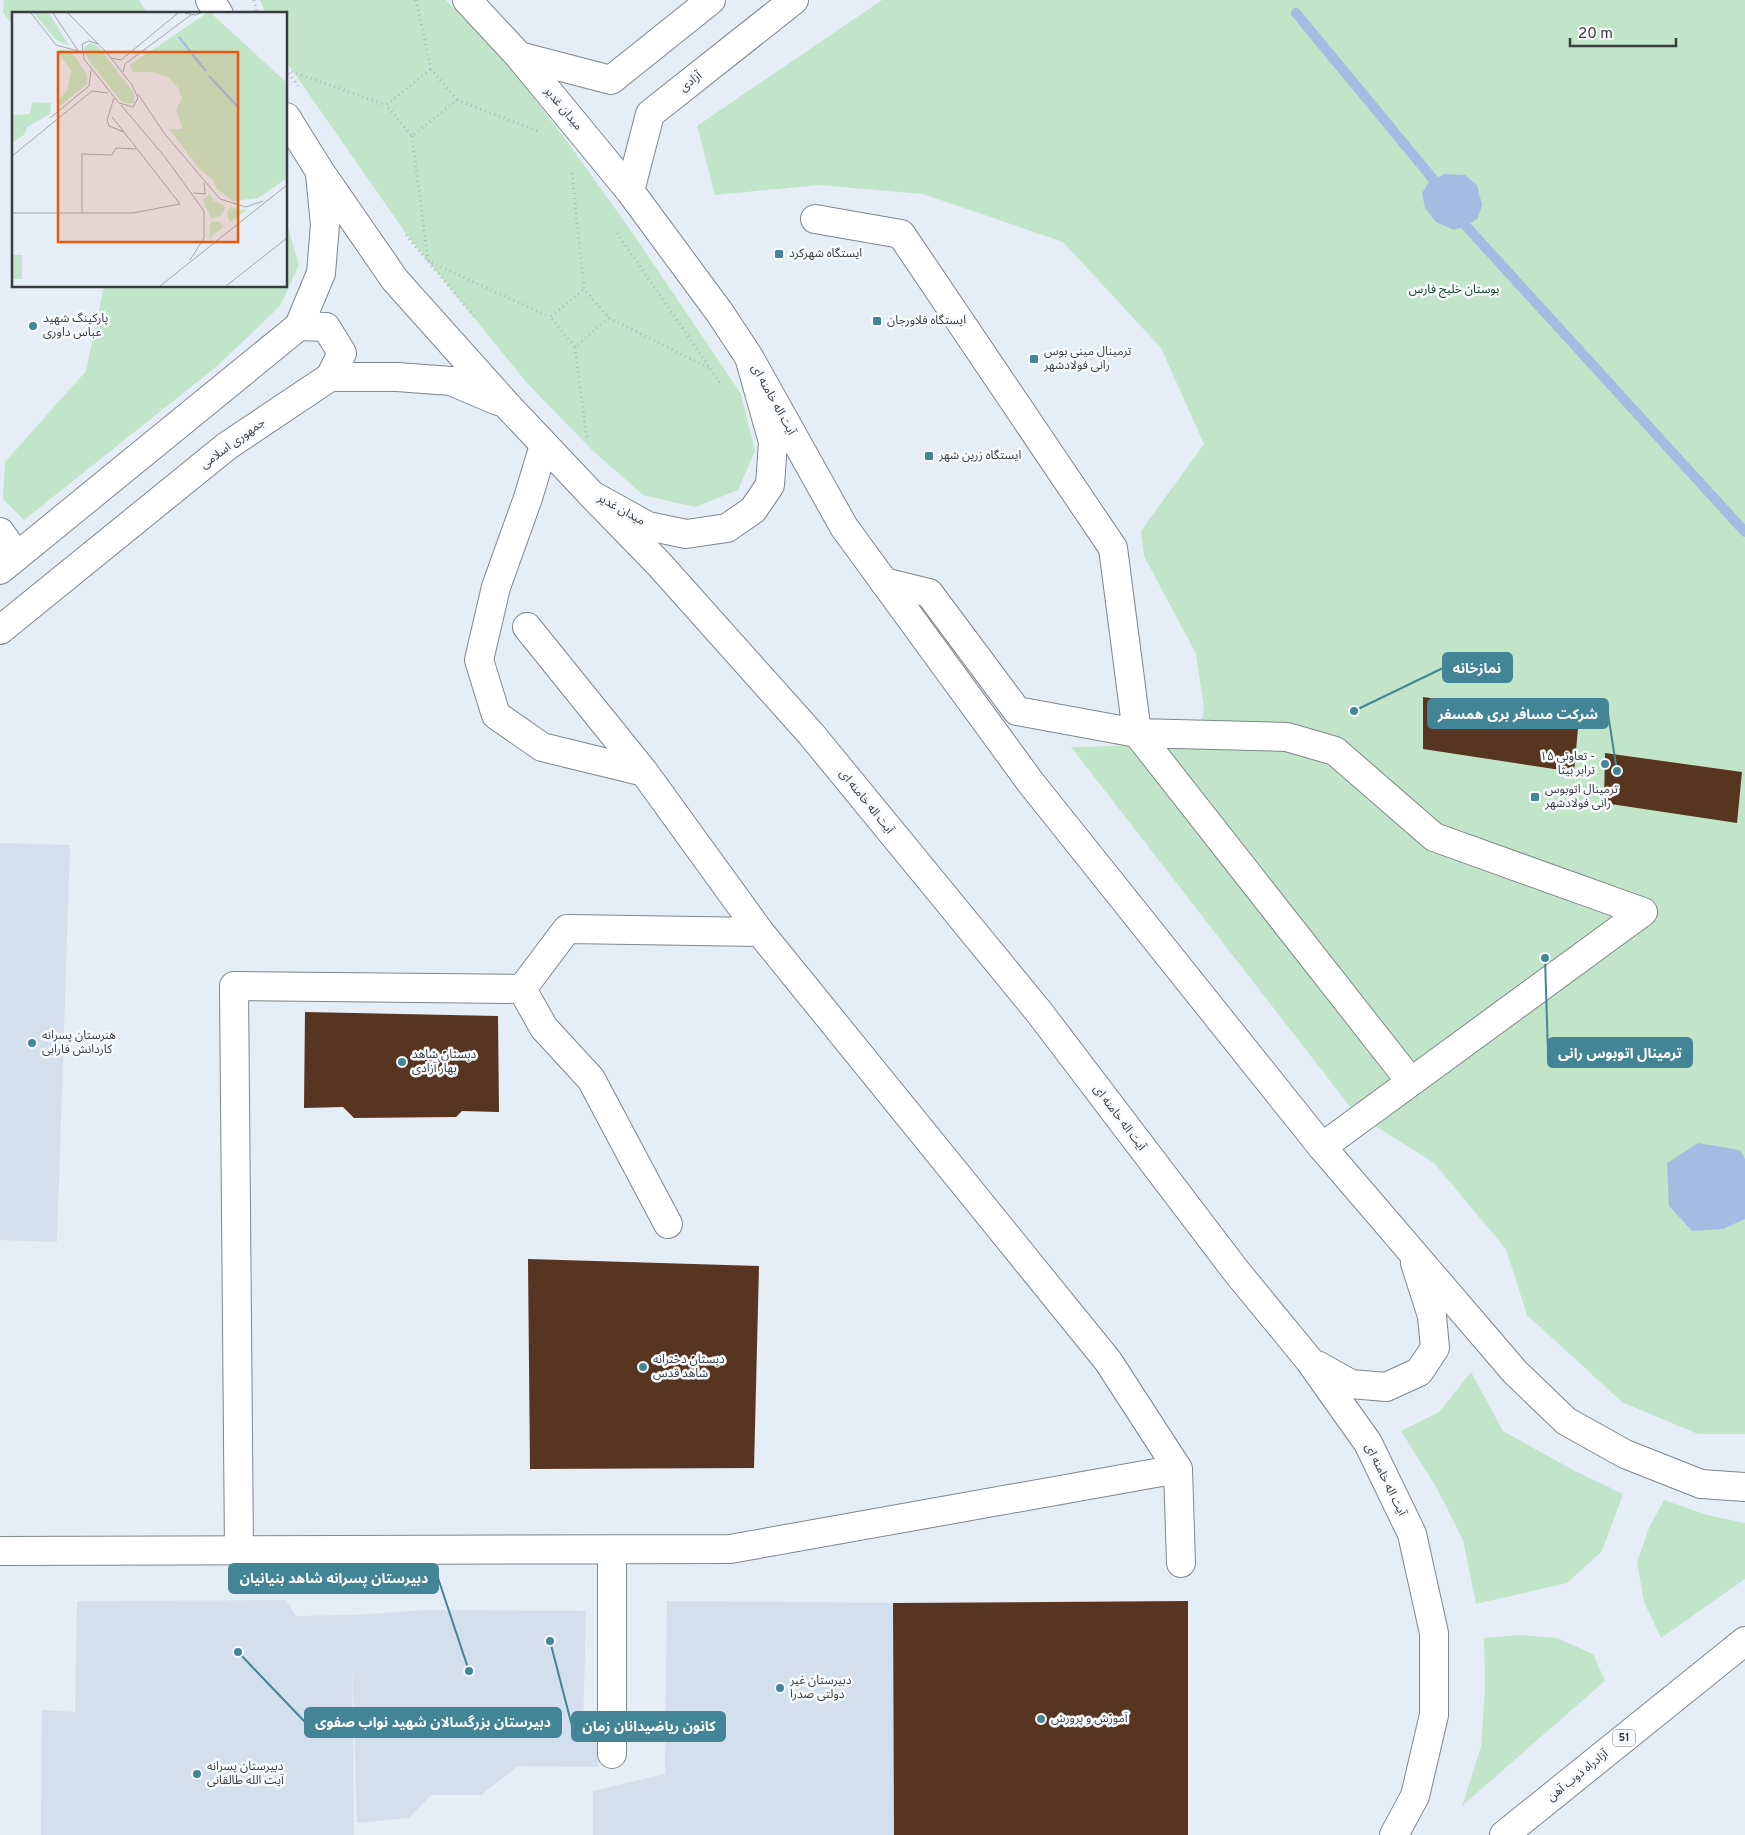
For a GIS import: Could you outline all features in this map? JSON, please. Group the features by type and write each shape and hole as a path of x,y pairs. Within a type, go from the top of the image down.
{"main road":[{"path":"210,0 218,12"},
{"path":"230,0 235,12"},
{"name":"میدان غدیر","path":"288,120 319,170 395,280 505,403 589,492 648,526 686,534 727,528 753,510 770,485 773,442 749,357 720,313 630,191 520,56 487,11 468,0"},
{"path":"520,56 611,80 711,0"},
{"name":"آزادی","path":"630,191 650,114 794,0"},
{"path":"0,532 8,563 299,326 321,272 325,225 319,170"},
{"path":"814,219 901,234 1113,548 1137,733 1411,1082"},
{"path":"299,326 326,327 342,353 330,377 397,377 451,382 505,403"},
{"name":"آیت اله خامنه ای","path":"749,357 844,527 1031,783 1322,1147 1515,1372 1566,1420 1625,1454 1701,1484 1745,1487"},
{"name":"جمهوری اسلامی","path":"0,630 227,446 330,377"},
{"path":"544,444 528,498 496,587 479,660 496,715 542,747 644,772"},
{"name":"آیت اله خامنه ای","path":"589,492 659,564 817,742 1039,1012 1236,1271 1309,1360 1368,1443 1412,1534 1434,1633 1434,1715 1415,1796 1394,1835"},
{"path":"884,582 929,593 1017,711 1137,733 1287,737 1335,751 1434,837 1643,912 1322,1147"},
{"path":"527,627 644,772 760,932 1108,1361 1178,1469 1181,1562"},
{"path":"522,989 567,929 760,932"},
{"path":"239,1551 234,986 522,989"},
{"path":"522,989 544,1028 591,1079 668,1224"},
{"path":"1309,1360 1351,1384 1386,1387 1419,1372 1435,1348 1432,1316 1412,1254"},
{"path":"0,1551 730,1549 1178,1469"},
{"path":"612,1550 612,1754"},
{"name":"آزادراه ذوب آهن","path":"1504,1835 1745,1641"}],"path":[{"path":"416,0 431,69 456,100 546,134"},
{"path":"386,105 431,69"},
{"path":"288,70 386,105 412,136 428,261"},
{"path":"288,72 302,93"},
{"path":"412,136 456,100"},
{"path":"571,165 584,289 609,318 710,368"},
{"path":"402,230 479,322"},
{"path":"617,232 724,389"},
{"path":"428,261 550,317 575,347 587,442"},
{"path":"550,317 584,289"},
{"path":"575,347 609,318"}],"shaded area":[{"name":"هنرستان پسرانه کاردانش فارابی","path":"0,843 70,845 57,1242 0,1240"},
{"name":"دبیرستان پسرانه آیت الله طالقانی","path":"286,1600 296,1616 351,1615 427,1610 586,1611 583,1726 598,1726 598,1767 518,1766 481,1795 431,1795 409,1818 357,1823 352,1657 354,1835 41,1835 42,1710 75,1712 77,1601"},
{"name":"دبیرستان غیر دولتی صدرا","path":"667,1601 893,1603 894,1835 593,1835 593,1791 665,1774"}],"green space":[{"path":"4,0 139,0 147,12 12,12 12,25 3,12"},
{"path":"260,0 446,0 510,67 569,144 636,238 741,394 755,451 738,490 695,507 643,495 592,450 527,383 407,235 288,64 288,12 265,12"},
{"name":"بوستان خلیج فارس","path":"882,0 1745,0 1745,1434 1698,1434 1622,1402 1527,1315 1506,1249 1434,1163 1355,1113 1071,747 1196,744 1204,709 1196,654 1144,556 1141,531 1204,444 1161,348 1063,242 923,194 820,185 715,195 697,126"},
{"path":"288,228 299,265 280,306 216,367 24,520 3,499 5,462 86,371 104,288 288,288"},
{"path":"1471,1372 1503,1431 1575,1471 1623,1494 1602,1551 1567,1583 1476,1604 1463,1540 1436,1487 1401,1431 1439,1412"},
{"path":"1664,1500 1707,1515 1745,1523 1745,1579 1661,1638 1644,1602 1637,1562 1649,1528"},
{"path":"1520,1635 1557,1638 1593,1654 1605,1681 1462,1806 1481,1747 1485,1689 1484,1638"}],"water":[{"path":"1444,174 1465,175 1477,185 1482,205 1478,218 1466,226 1454,230 1436,222 1425,208 1422,193 1429,182"},
{"path":"1698,1143 1740,1150 1745,1159 1745,1219 1723,1229 1692,1231 1669,1206 1667,1163"}],"building":[{"path":"1423,697 1579,718 1574,772 1423,749"},
{"path":"1605,753 1742,772 1737,823 1604,803"},
{"name":"دبستان شاهد بهار آزادی","path":"305,1012 498,1016 499,1112 462,1111 456,1117 354,1118 343,1107 304,1108"},
{"name":"دبستان دخترانه شاهد قدس","path":"528,1259 759,1266 754,1468 530,1469"},
{"name":"آموزش و پرورش","path":"1188,1601 1188,1835 894,1835 893,1603"}],"waterway":[{"path":"1296,13 1433,179"},
{"path":"1466,226 1745,532"}],"place":[{"name":"ایستگاه شهرکرد","path":"779,254"},
{"name":"ایستگاه فلاورجان","path":"877,321"},
{"name":"پارکینگ شهید عباس داوری","path":"33,326"},
{"name":"ترمینال مینی بوس رانی فولادشهر","path":"1034,359"},
{"name":"ایستگاه زرین شهر","path":"929,456"},
{"name":"نمازخانه","path":"1354,711"},
{"name":"تعاونی ۱۵ - ترابر بیتا","path":"1605,764"},
{"name":"شرکت مسافر بری همسفر","path":"1617,771"},
{"name":"ترمینال اتوبوس رانی فولادشهر","path":"1535,797"},
{"name":"ترمینال اتوبوس رانی","path":"1545,958"},
{"name":"هنرستان پسرانه کاردانش فارابی","path":"32,1043"},
{"name":"دبستان شاهد بهار آزادی","path":"402,1062"},
{"name":"دبستان دخترانه شاهد قدس","path":"643,1367"},
{"name":"کانون ریاضیدانان زمان","path":"550,1641"},
{"name":"دبیرستان بزرگسالان شهید نواب صفوی","path":"238,1652"},
{"name":"دبیرستان پسرانه شاهد بنیانیان","path":"469,1671"},
{"name":"دبیرستان غیر دولتی صدرا","path":"780,1688"},
{"name":"آموزش و پرورش","path":"1041,1719"},
{"name":"دبیرستان پسرانه آیت الله طالقانی","path":"197,1774"}]}
